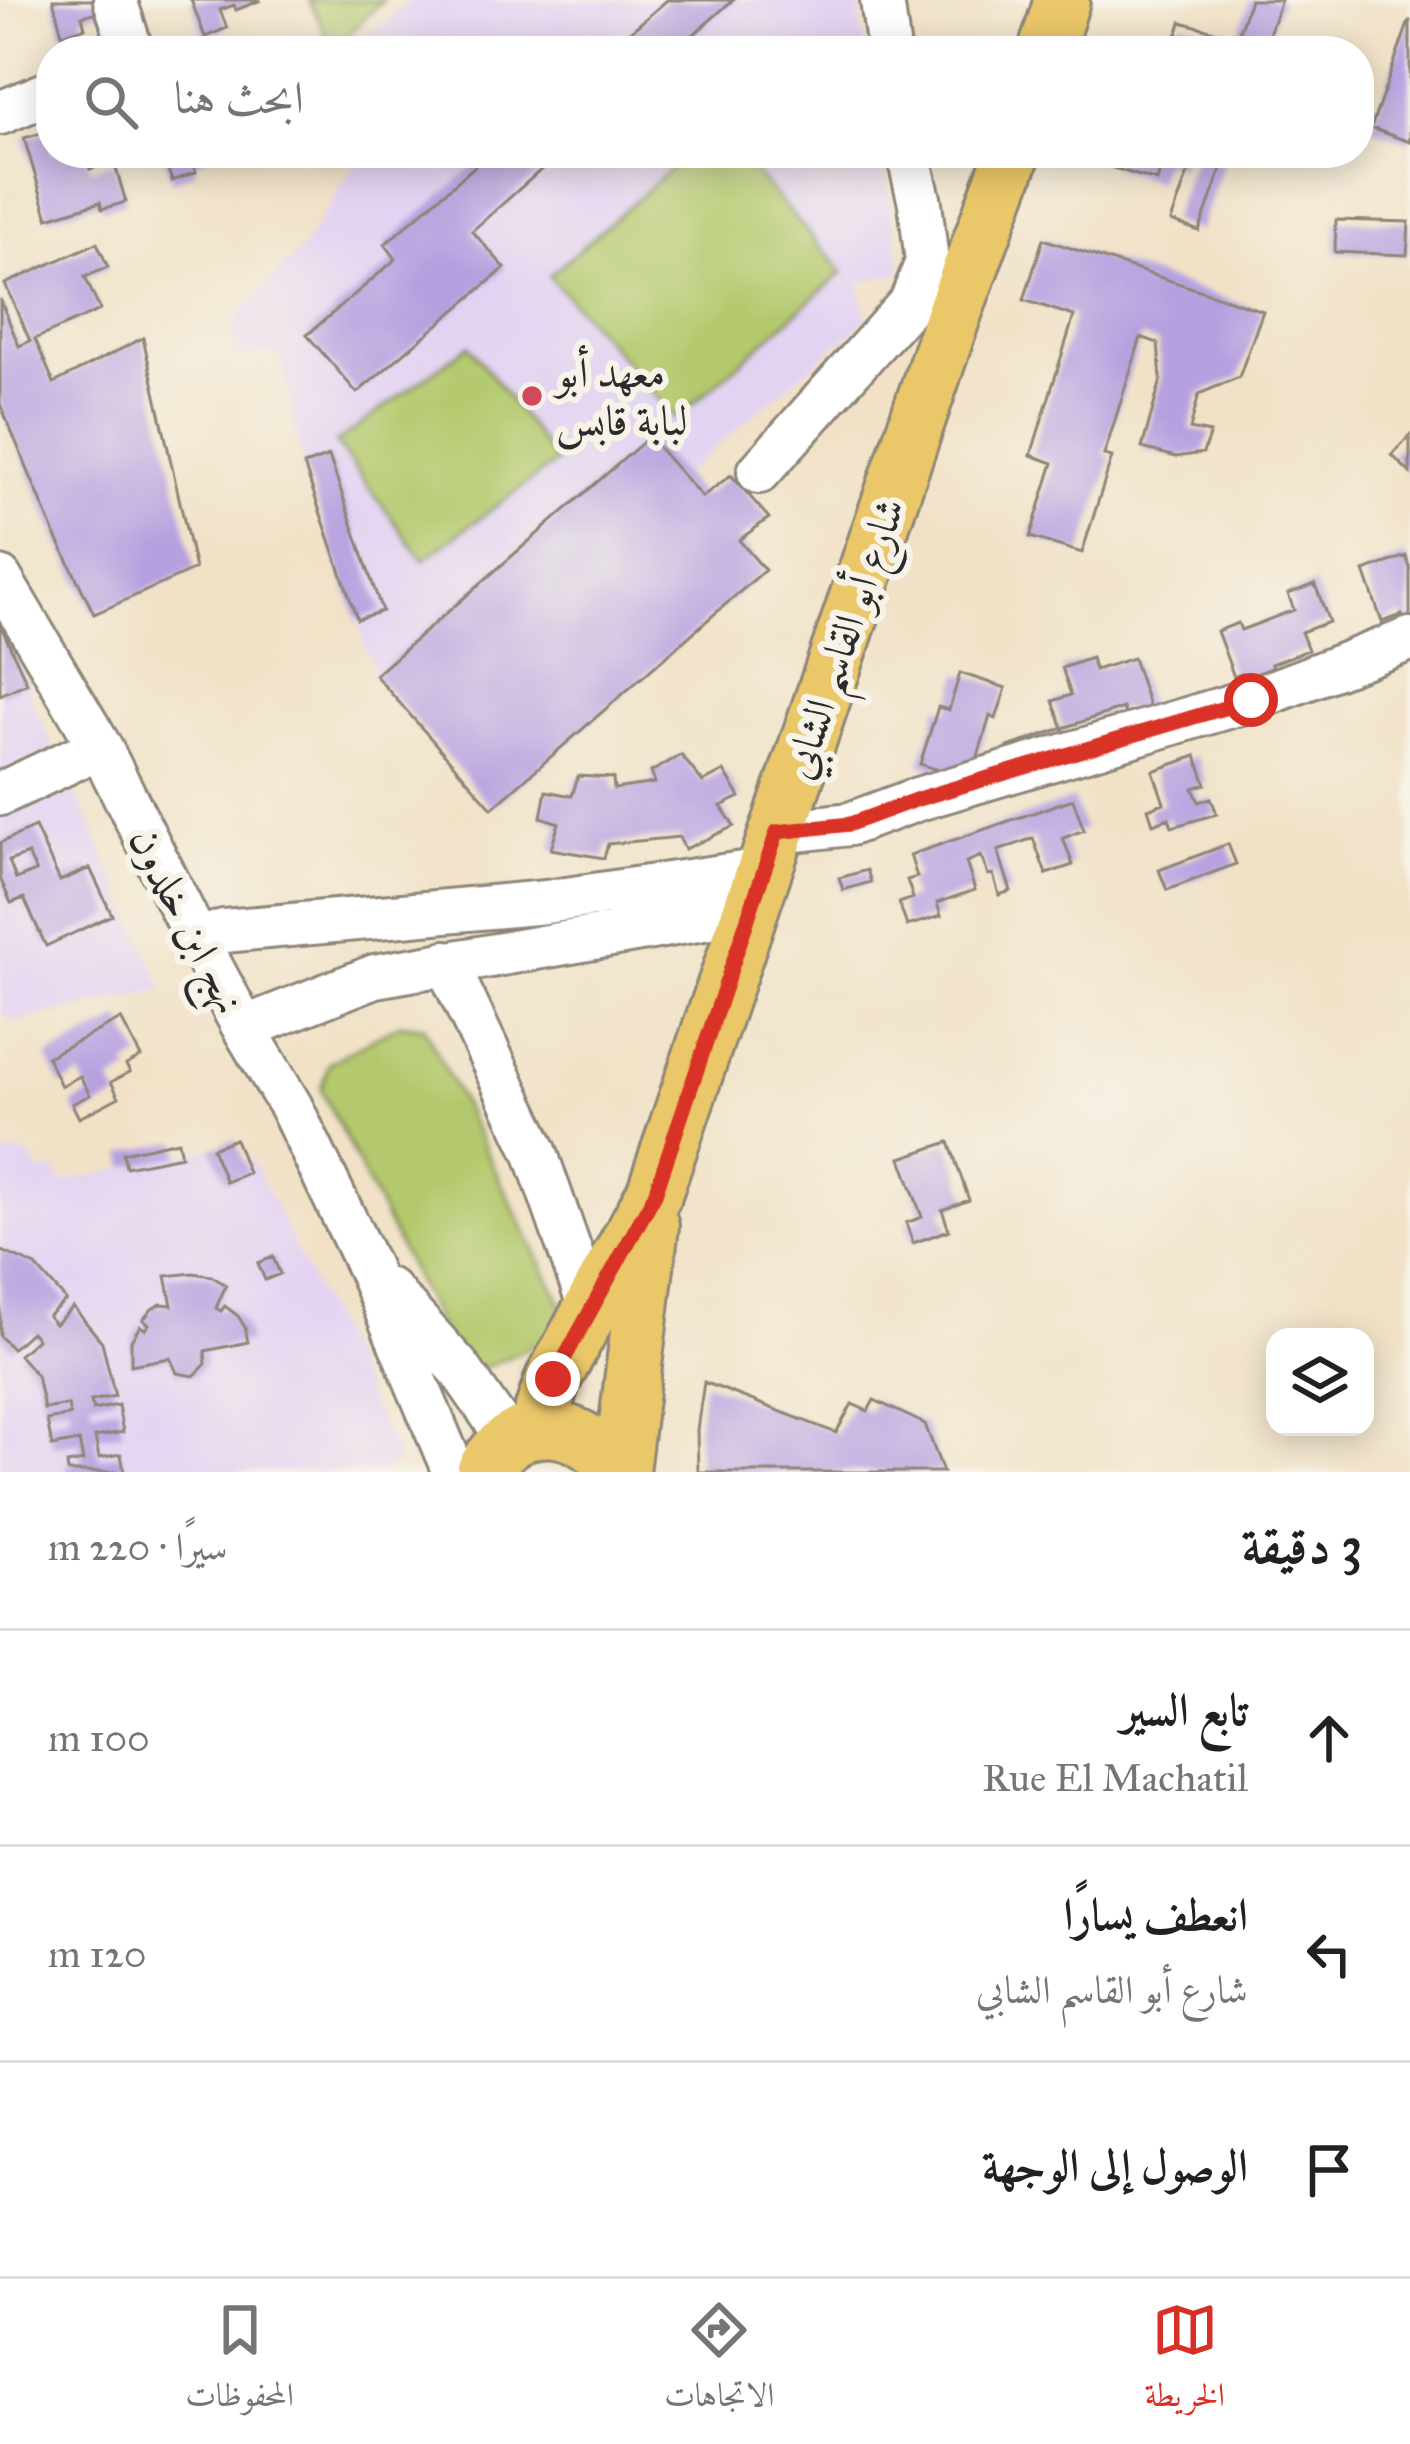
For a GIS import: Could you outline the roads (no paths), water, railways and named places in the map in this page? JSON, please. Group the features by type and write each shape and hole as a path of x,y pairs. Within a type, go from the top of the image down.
{"main road":[{"path":"1051,36 1062,0"},
{"name":"شارع أبو القاسم الشابي","path":"510,1447 655,1194 1007,168"},
{"name":"شارع أبو القاسم الشابي","path":"618,1472 655,1194"},
{"path":"510,1447 555,1429 571,1432 590,1442 618,1472"}],"street":[{"path":"116,0 127,36"},
{"path":"882,0 887,36"},
{"path":"0,113 36,98"},
{"path":"912,168 927,262 954,313"},
{"path":"759,472 911,302 927,262"},
{"name":"نهج ابن خلدون","path":"0,578 100,747 197,940 291,1107 368,1267"},
{"path":"244,1028 375,976 446,962 763,871 850,824 918,799 1251,700 1410,639"},
{"path":"0,794 100,747"},
{"path":"197,940 224,931 546,902 763,871"},
{"path":"446,962 535,1151 591,1311"},
{"path":"368,1267 459,1368 510,1447"},
{"path":"368,1267 454,1472"}],"place":[{"name":"معهد أبو لبابة قابس","path":"532,396"}]}
